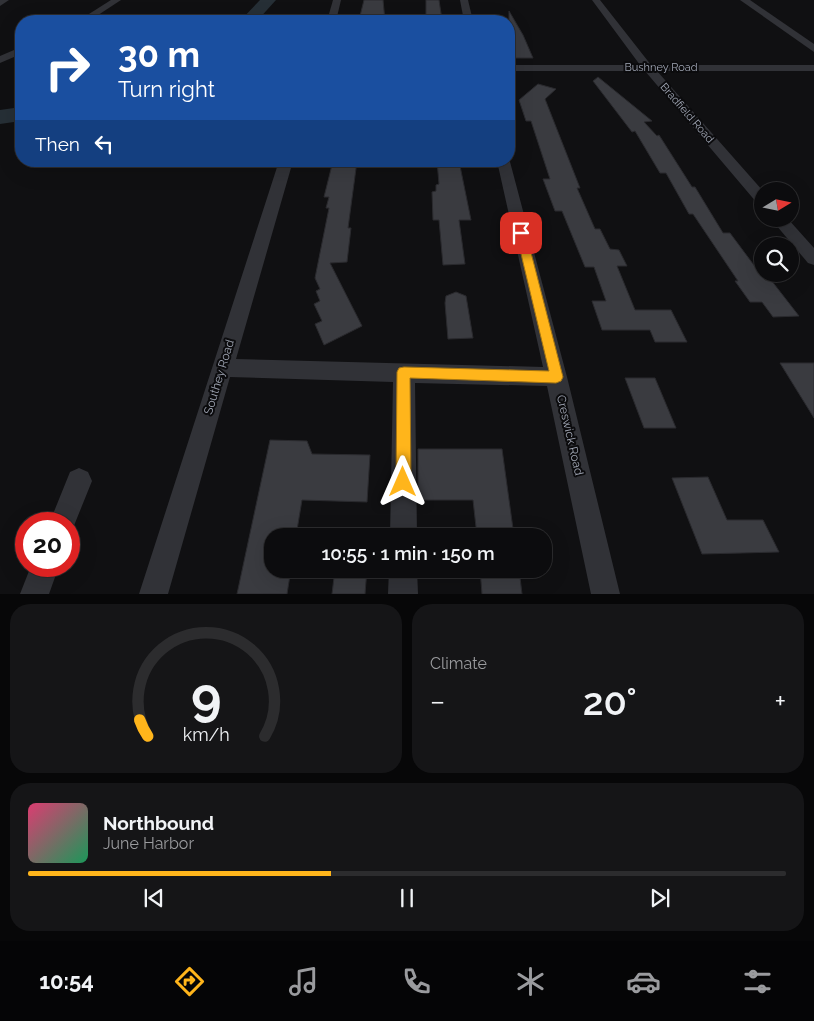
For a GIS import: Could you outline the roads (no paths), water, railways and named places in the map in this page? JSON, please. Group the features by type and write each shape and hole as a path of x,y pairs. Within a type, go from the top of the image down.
{"street":[{"path":"0,3 5,0"},
{"path":"93,15 117,0"},
{"path":"333,15 337,0"},
{"path":"464,0 468,15"},
{"name":"Bradfield Road","path":"596,0 646,67 754,191"},
{"path":"744,0 814,49"},
{"path":"0,60 15,53"},
{"name":"Bushney Road","path":"515,68 814,68"},
{"name":"Southey Road","path":"153,594 284,167"},
{"name":"Creswick Road","path":"505,167 606,594"},
{"path":"787,228 814,259"},
{"path":"222,368 556,377"},
{"path":"403,528 404,372"},
{"path":"67,512 79,480"},
{"path":"34,594 41,577"},
{"path":"403,578 403,594"}],"waterway":[{"path":"254,15 268,0"},
{"path":"0,117 15,115"}]}
